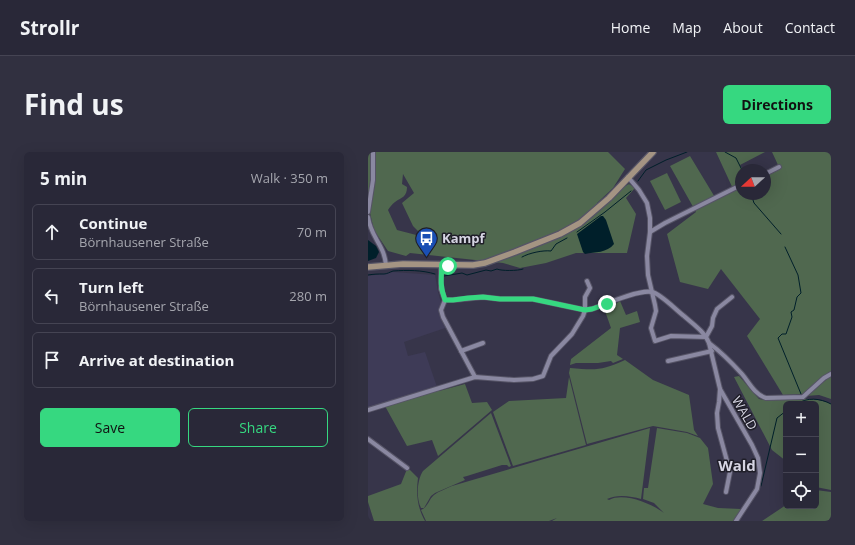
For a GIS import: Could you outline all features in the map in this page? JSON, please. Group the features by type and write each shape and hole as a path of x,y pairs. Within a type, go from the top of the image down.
{"main road":[{"path":"368,267 417,264 443,266 473,265 485,263 515,252 571,228 609,198 653,152"}],"street":[{"path":"368,212 373,180 372,152"},
{"path":"771,171 779,167"},
{"path":"628,177 639,190 647,203 650,218 647,256 648,275 656,311 651,328 655,341 671,336 706,337"},
{"path":"650,232 665,223 735,189"},
{"path":"368,217 372,232 385,254 386,265"},
{"path":"443,266 441,289 445,300 441,310 443,317 475,377"},
{"path":"368,410 475,377 514,380 534,379 543,376 551,356 572,334 583,316 586,297 590,288 587,280"},
{"path":"445,300 483,297 500,299 533,299 585,310 635,294 652,292 688,319 706,337 712,351 720,388"},
{"path":"706,337 712,326 712,318 717,309 732,297"},
{"path":"461,351 483,343"},
{"path":"709,343 742,374 754,390 766,398 803,397 824,378 831,374"},
{"path":"668,361 712,351"},
{"name":"WALD","path":"720,388 717,413 718,428 730,472 726,492"},
{"name":"WALD","path":"720,388 752,445 758,458 760,473 757,489 736,521"},
{"path":"368,439 407,468"}],"shaded area":[{"path":"393,272 435,275 438,292 448,327 404,342 408,356 425,352 437,387 368,409 368,276"}],"green space":[{"path":"368,152 371,152 371,174 368,200"},
{"path":"375,152 608,152 625,169 613,188 597,203 601,208 622,188 629,184 635,188 626,198 636,214 627,253 576,253 546,263 520,268 503,263 410,253 406,256 388,251 374,230 370,213 375,183","holes":["403,174 414,193 402,203 413,226 424,237 397,230 388,210 406,193 407,187 402,184"]},
{"path":"716,152 765,152 742,164 735,164 735,200 771,200 771,169 778,165 772,152 831,152 831,371 804,394 783,395 747,336 760,319 721,269 708,289 680,282 667,234 696,212 670,166 690,156 716,199 734,191"},
{"path":"667,173 681,202 665,210 650,181"},
{"path":"620,301 626,315 637,311 640,322 620,328 617,355 623,359 613,363 611,361 598,363 576,363 570,365 571,359 611,328 605,311"},
{"path":"625,360 653,380 689,395 694,430 698,436 687,432 653,426 587,444 569,373 570,368 598,369"},
{"path":"739,376 759,399 805,399 823,401 831,404 831,490 819,488 819,401 783,401 783,459 772,450 734,377"},
{"path":"831,376 831,399 819,395 806,396"},
{"path":"569,377 586,445 513,466 493,412 509,401 566,398"},
{"path":"465,384 472,403 487,402 492,410 438,456 432,440 407,446 385,406 438,390"},
{"path":"491,413 511,466 509,467 507,465 502,465 463,477 465,480 435,493 431,496 424,508 421,508 418,499 418,489 419,479 423,471"},
{"path":"650,428 641,499 615,496 607,499 609,500 622,497 630,498 652,506 664,513 654,503 643,499 644,488 648,488 657,428 687,433 700,438 708,448 713,484 703,504 718,508 741,509 735,521 552,521 557,518 549,521 426,521 421,510 434,495 452,486"},
{"path":"407,469 418,478 418,500 420,510 425,521 374,521 368,502 368,496 401,484"},
{"path":"819,490 831,492 831,521 762,521 783,507 783,509 819,509"}],"water":[{"path":"603,216 606,220 614,244 604,251 585,254 577,234"},
{"path":"368,240 376,246 379,252 376,258 368,261"}],"waterway":[{"path":"638,181 646,170 687,152"},
{"path":"725,152 736,158 739,164"},
{"path":"577,232 631,191"},
{"path":"753,200 781,234"},
{"path":"522,257 536,252 551,251 556,244 567,238"},
{"path":"785,247 798,275 801,293 797,297 794,310 791,312 792,317 786,334 782,334 778,338 801,394"},
{"path":"444,276 462,273 467,275 497,269 523,269"},
{"path":"368,275 385,274 393,271 404,270 435,274"},
{"path":"803,401 814,399 822,400 831,404"},
{"path":"761,486 777,418 783,413"}],"place":[{"name":"Kampf","path":"427,258"}],"district":[{"name":"Wald","path":"737,466"}],"route":[{"path":"448,266 442,266 440,278 441,289 445,300 483,297 500,299 524,298 585,310 607,304"}]}
